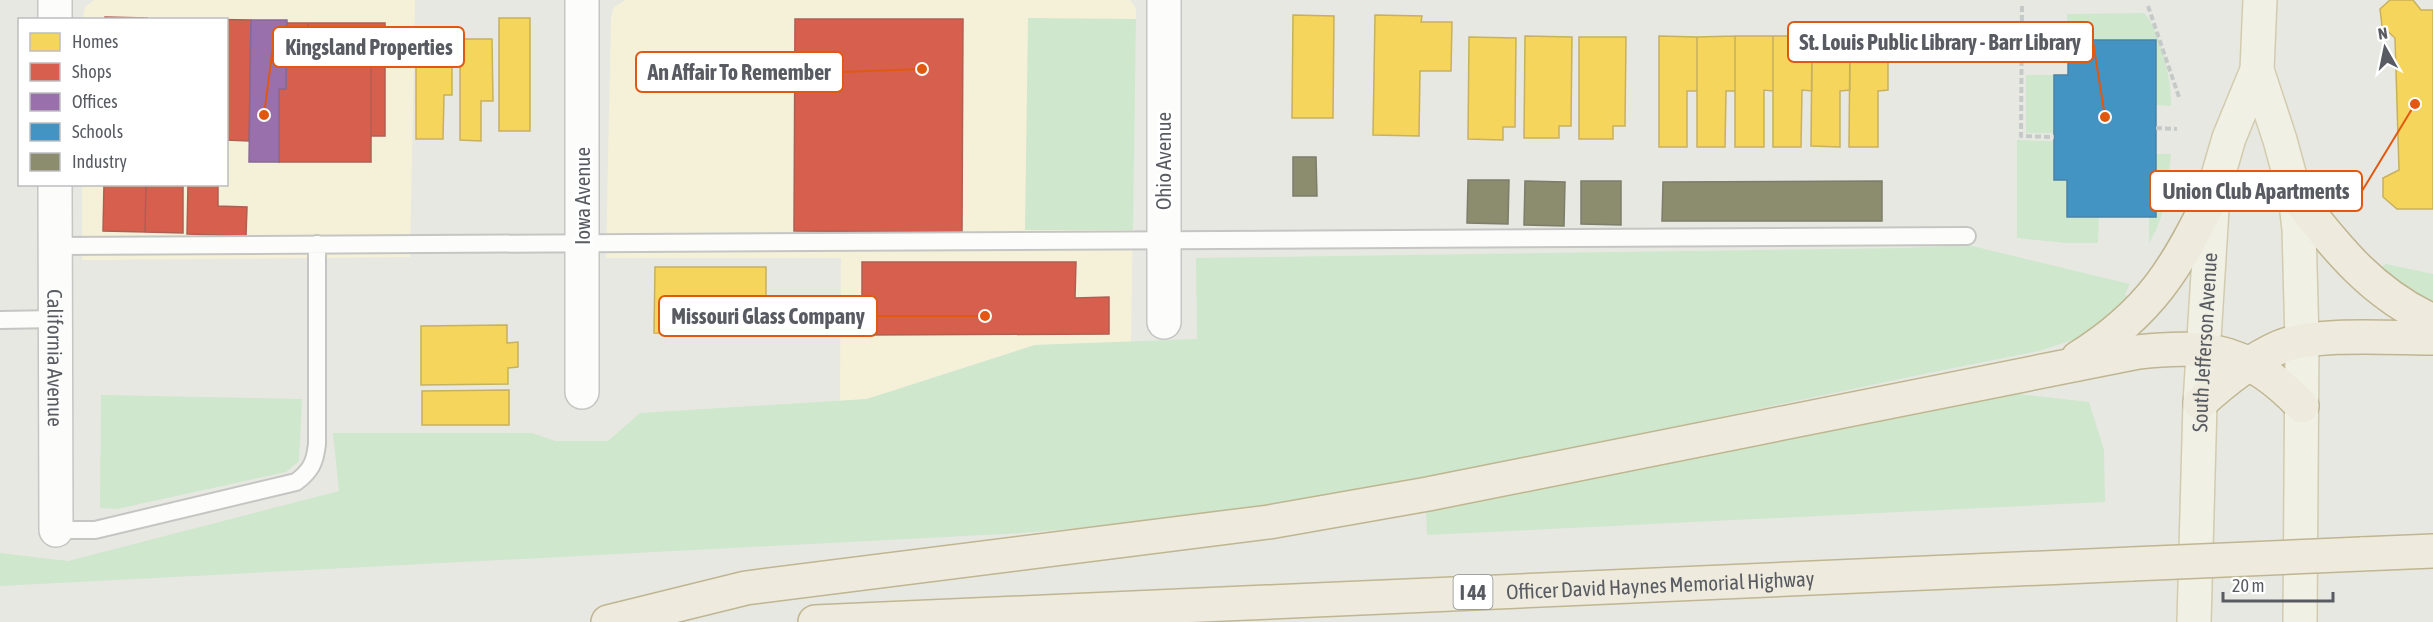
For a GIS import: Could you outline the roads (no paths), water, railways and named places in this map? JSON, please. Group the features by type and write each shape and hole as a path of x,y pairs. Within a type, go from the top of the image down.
{"highway":[{"path":"2064,367 2120,330 2155,293 2194,234 2213,193"},
{"path":"2295,195 2327,235 2378,288 2415,313 2433,321"},
{"path":"2200,403 2251,363 2281,346 2329,338 2433,338"},
{"path":"608,622 746,588 1269,522 1416,496 2146,351 2188,349 2220,352 2251,363 2302,406"},
{"name":"Officer David Haynes Memorial Highway","path":"814,622 2433,551"}],"main road":[{"name":"South Jefferson Avenue","path":"2194,622 2200,403 2213,193 2229,138 2257,70 2260,0"},
{"name":"South Jefferson Avenue","path":"2257,70 2295,195 2299,229 2302,341 2300,622"}],"street":[{"path":"55,0 55,18"},
{"name":"Iowa Avenue","path":"582,0 582,392"},
{"name":"Ohio Avenue","path":"1164,0 1164,322"},
{"name":"California Avenue","path":"55,186 56,530"}],"lane":[{"path":"55,246 1967,236"},
{"path":"56,530 95,530 296,482 308,473 315,461 317,444 317,244"},
{"path":"0,320 56,319"}],"place":[{"name":"An Affair To Remember","path":"922,69"},
{"name":"Union Club Apartments","path":"2415,104"},
{"name":"Kingsland Properties","path":"264,115"},
{"name":"St. Louis Public Library - Barr Library","path":"2105,117"},
{"name":"Missouri Glass Company","path":"985,316"}]}
